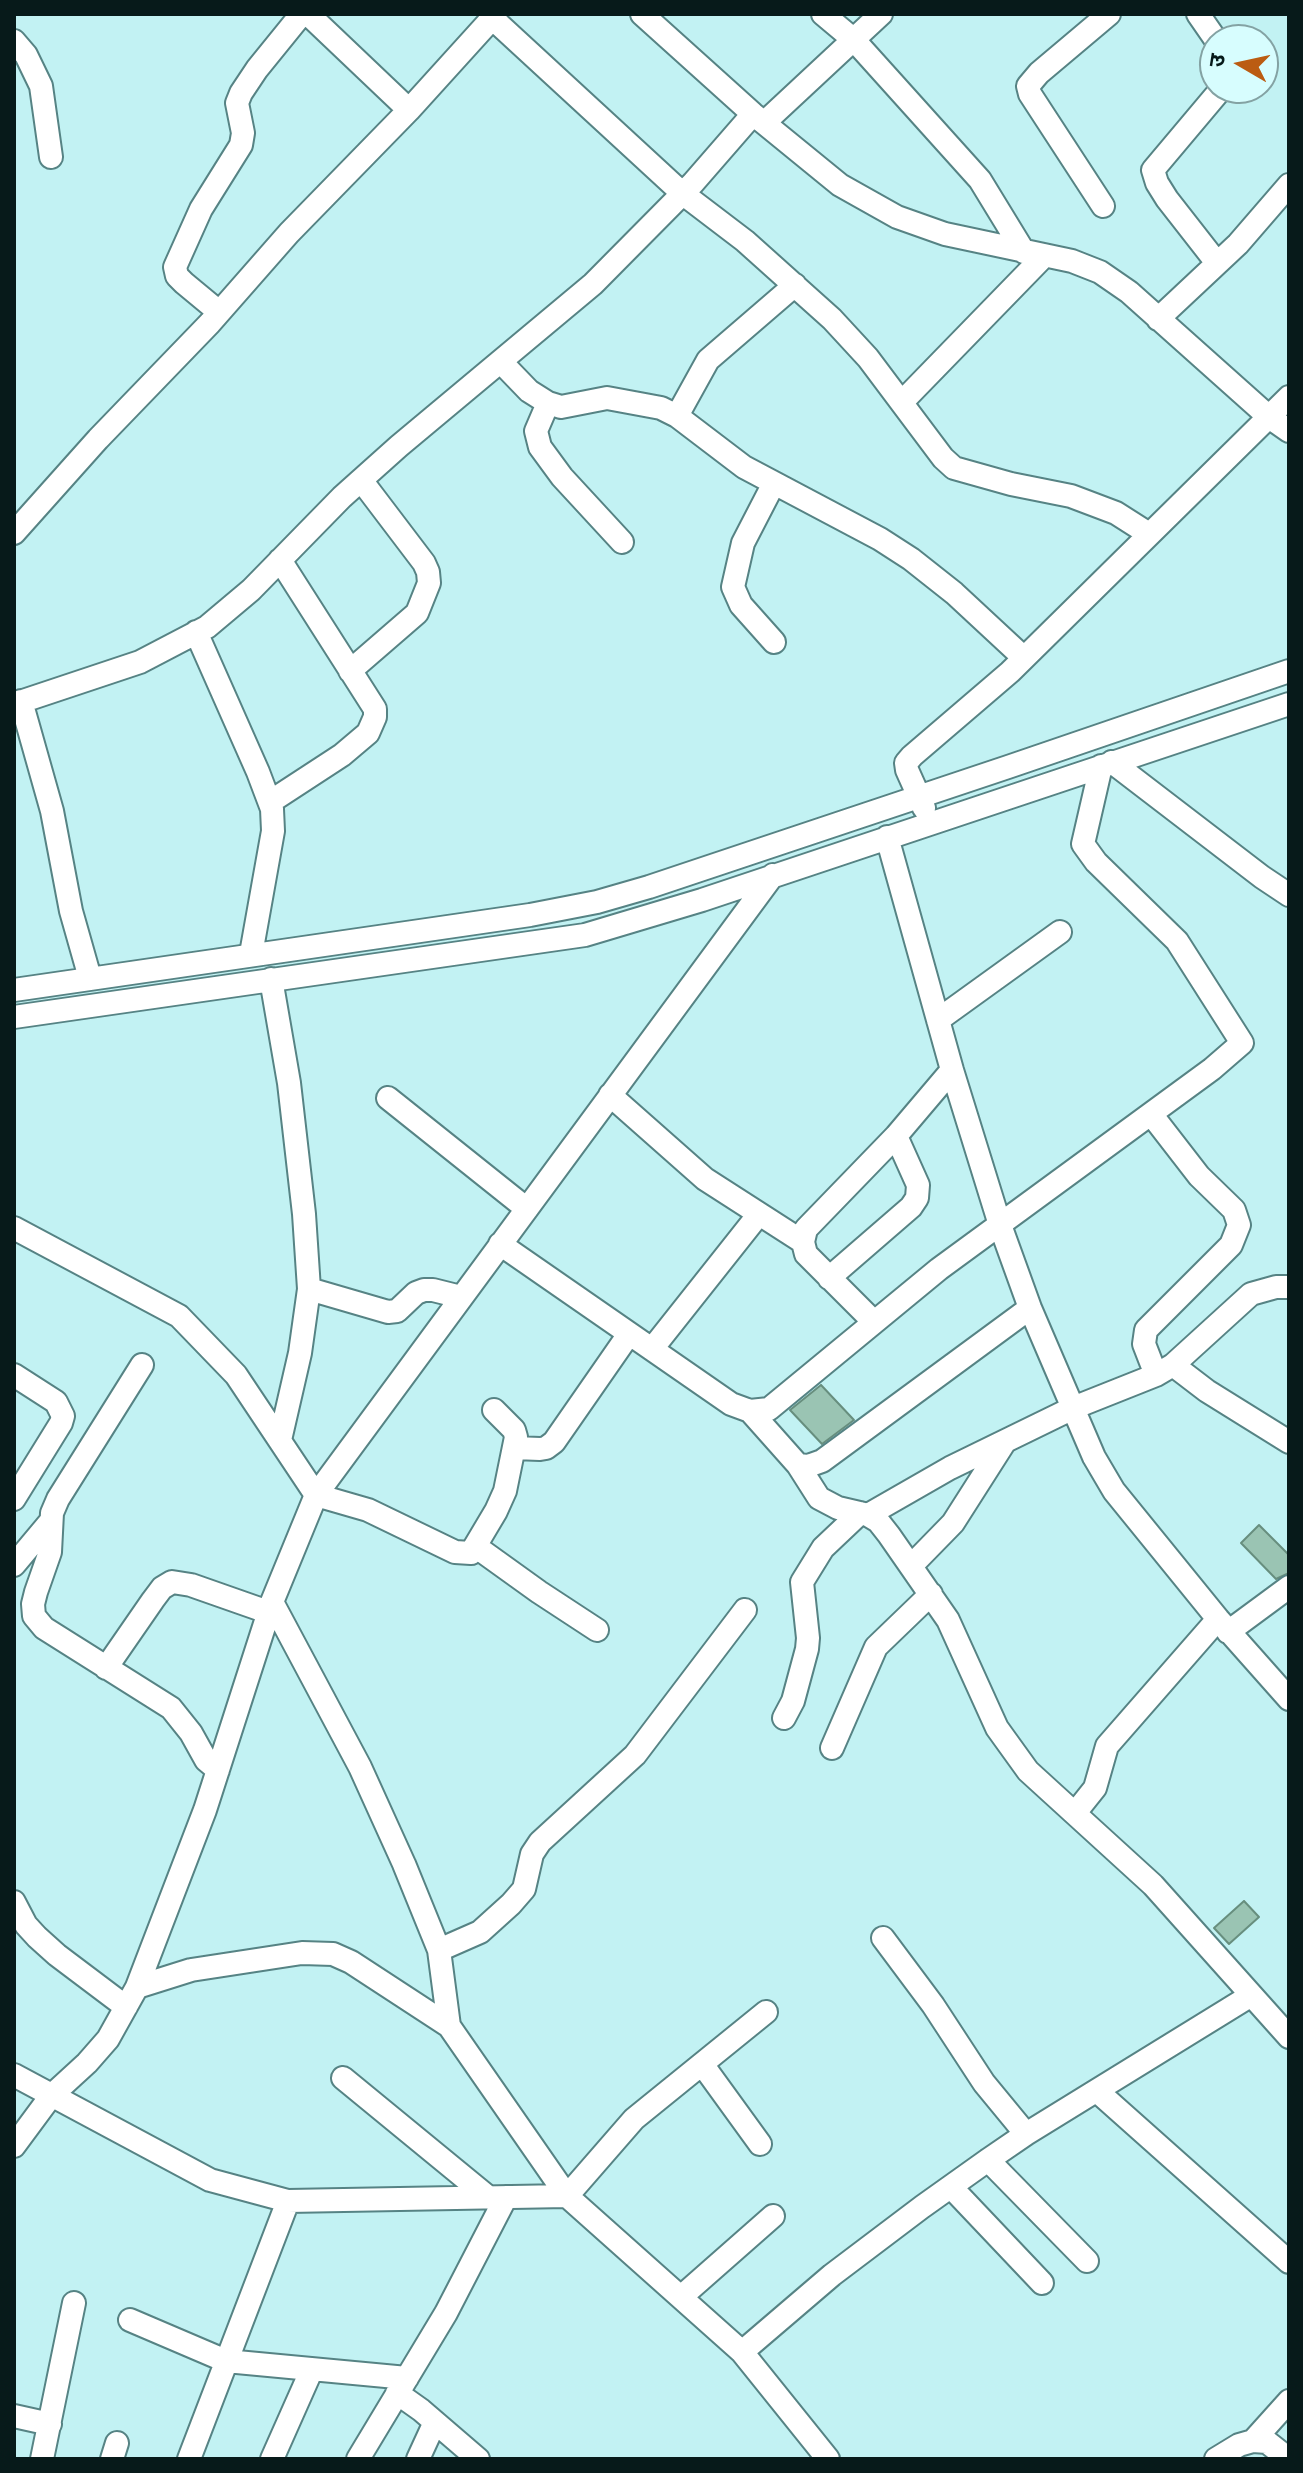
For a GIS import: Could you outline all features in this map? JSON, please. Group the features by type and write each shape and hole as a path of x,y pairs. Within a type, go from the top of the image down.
{"street":[{"path":"642,14 840,185 897,217 945,234 1072,261 1100,272 1129,292 1269,417 1289,431"},
{"path":"823,14 854,40 980,180 1034,254"},
{"path":"90,978 71,911 52,811 18,703 140,662 207,627 251,590 399,446 593,284 759,118 881,14"},
{"path":"1103,206 1030,94 1028,86 1030,80 1109,14"},
{"path":"219,312 177,276 175,267 201,209 241,145 243,133 237,103 241,93 257,69 303,15 409,110"},
{"path":"14,533 289,233 409,110 494,16 682,193 745,241 832,319 868,358 943,458 954,468 1071,496 1116,513 1149,534"},
{"path":"14,41 26,55 41,86 51,157"},
{"path":"1209,104 1153,170 1167,199 1217,263"},
{"path":"1158,319 1238,244 1289,185"},
{"path":"902,402 1034,254"},
{"path":"677,416 708,360 795,285"},
{"path":"501,362 529,391 561,407 607,398 661,408 677,416 744,467 880,539 911,559 954,593 1024,658"},
{"path":"931,822 906,763 1024,658 1289,397"},
{"path":"548,403 536,431 540,447 562,477 622,542"},
{"path":"350,671 417,613 429,583 424,563 361,480"},
{"path":"774,483 743,543 733,587 741,605 774,642"},
{"path":"270,802 342,755 368,733 375,717 375,709 280,560"},
{"path":"196,632 272,809 273,831 251,954"},
{"path":"14,990 530,915 597,902 1289,671"},
{"path":"14,1017 585,935 1289,704"},
{"path":"1107,764 1289,895"},
{"path":"500,1244 731,1404 750,1411 769,1409 939,1269 1212,1069 1242,1043 1177,941 1096,862 1083,844 1107,764"},
{"path":"887,837 952,1070 1000,1225 1030,1308 1094,1457 1114,1491 1223,1626 1289,1699"},
{"path":"14,2146 51,2096 108,2039 132,1997 205,1810 270,1607 316,1495 773,875"},
{"path":"938,1020 1060,932"},
{"path":"271,979 289,1083 309,1289 300,1353 280,1440"},
{"path":"873,1321 806,1254 803,1242 806,1229 896,1136 952,1070"},
{"path":"610,1095 705,1179 803,1242"},
{"path":"388,1098 527,1209"},
{"path":"1151,1114 1199,1176 1234,1210 1239,1225 1231,1245 1146,1330 1144,1344 1165,1370 1289,1442"},
{"path":"829,1278 911,1207 917,1198 918,1185 896,1136"},
{"path":"652,1349 759,1214"},
{"path":"14,1228 179,1316 236,1375 316,1495 368,1510 455,1552 471,1553 505,1491 514,1448 514,1430 494,1410"},
{"path":"784,1718 793,1701 807,1649 802,1582 823,1548 864,1514 950,1468 1073,1408 1165,1370 1251,1294 1289,1287"},
{"path":"309,1289 388,1312 397,1311 416,1293 424,1290 461,1297"},
{"path":"798,1465 808,1466 822,1461 1030,1308"},
{"path":"514,1448 540,1449 554,1442 629,1334"},
{"path":"142,1365 58,1499 50,1522 50,1552 36,1592 34,1616 44,1628 171,1708 191,1733 206,1760 218,1770"},
{"path":"14,1375 56,1402 63,1416 14,1499"},
{"path":"750,1411 798,1465 819,1498 838,1508 878,1521 948,1620 997,1728 1028,1771 1153,1885 1289,2037"},
{"path":"911,1566 953,1523 1004,1442"},
{"path":"14,1565 50,1522"},
{"path":"475,1546 597,1630"},
{"path":"106,1668 162,1588 172,1582 270,1607 360,1767 404,1864 439,1950 449,2026"},
{"path":"1075,1813 1095,1788 1107,1746 1223,1626 1289,1587"},
{"path":"832,1748 876,1647 931,1594"},
{"path":"439,1950 480,1932 511,1904 524,1889 532,1854 540,1842 635,1755 745,1610"},
{"path":"14,1902 26,1925 47,1946 132,1997"},
{"path":"883,1938 933,2005 984,2083 1026,2134"},
{"path":"132,1997 191,1970 302,1953 333,1954 351,1962 449,2026 567,2196 742,2352 828,2459"},
{"path":"742,2352 832,2275 988,2160 1250,1996"},
{"path":"14,2075 210,2180 288,2201 567,2196 634,2119 766,2012"},
{"path":"702,2064 760,2144"},
{"path":"343,2078 497,2197"},
{"path":"1097,2091 1289,2262"},
{"path":"988,2160 1087,2261"},
{"path":"951,2187 1042,2283"},
{"path":"358,2459 446,2313 497,2197"},
{"path":"189,2459 288,2201"},
{"path":"681,2297 773,2216"},
{"path":"42,2459 74,2303"},
{"path":"130,2320 226,2361 312,2369 402,2385 435,2422 478,2459"},
{"path":"272,2459 312,2369"},
{"path":"1253,2441 1289,2401"},
{"path":"14,2416 50,2424"},
{"path":"418,2459 435,2422"},
{"path":"1216,2459 1239,2445 1253,2441 1267,2442 1285,2459"}],"building":[{"path":"821,1385 854,1420 822,1444 790,1410"},
{"path":"1259,1525 1289,1555 1289,1573 1276,1579 1241,1543"},
{"path":"1244,1901 1259,1917 1229,1944 1214,1928"}]}
